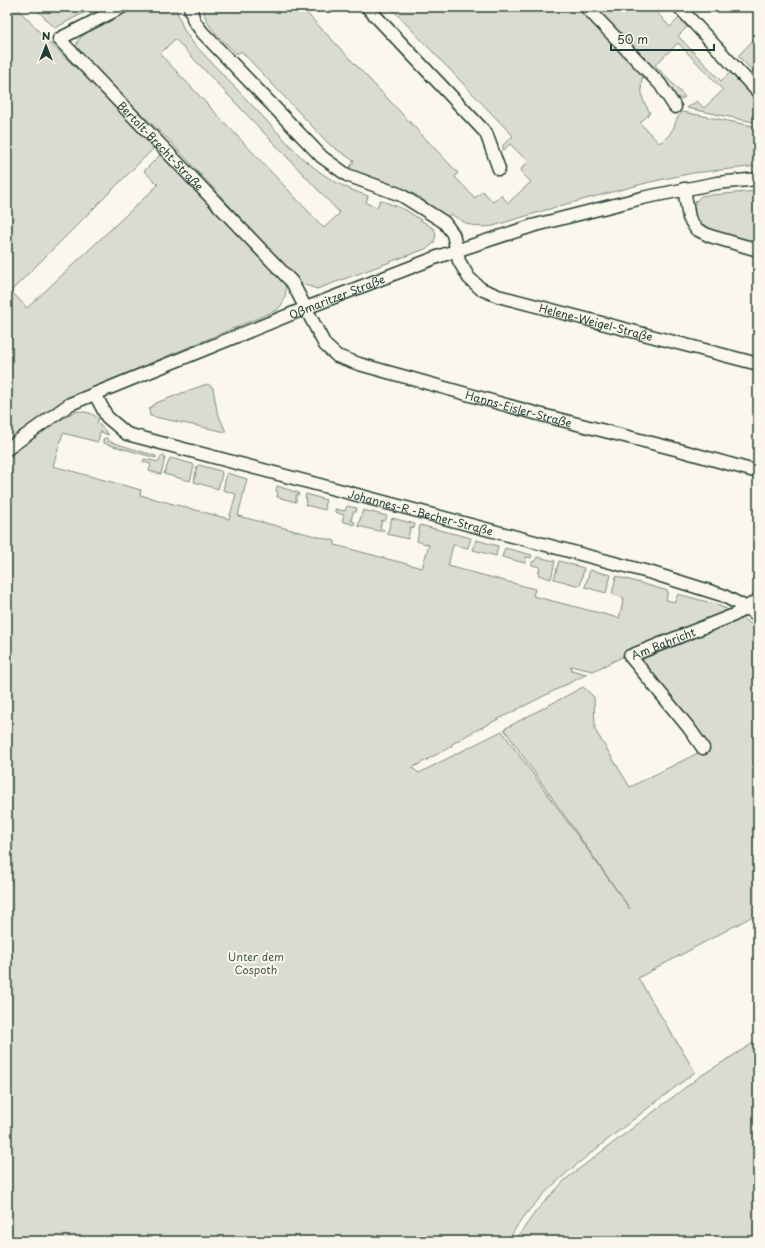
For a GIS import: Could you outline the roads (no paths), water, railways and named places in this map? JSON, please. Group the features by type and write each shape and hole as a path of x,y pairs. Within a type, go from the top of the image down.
{"street":[{"name":"Bertolt-Brecht-Straße","path":"122,7 59,39 292,282 306,308"},
{"path":"190,7 194,21 203,33 322,157 347,175 401,194 444,222 453,234 457,250"},
{"path":"367,7 486,133 499,169"},
{"path":"586,7 660,84 675,107"},
{"path":"679,7 758,92"},
{"name":"Oßmaritzer Straße","path":"7,449 70,404 306,308 457,250 532,226 642,198 716,183 758,179"},
{"path":"684,189 690,222 696,229 710,236 758,250"},
{"name":"Helene-Weigel-Straße","path":"457,250 460,261 469,278 481,289 487,292 758,364"},
{"name":"Hanns-Eisler-Straße","path":"306,308 325,345 337,356 359,364 542,416 683,451 758,472"},
{"name":"Johannes-R.-Becher-Straße","path":"95,394 107,417 127,434 652,574 722,595 747,608 758,617"},
{"name":"Am Bahricht","path":"703,748 689,728 630,656 734,615 758,600"}],"park label":[{"name":"Unter dem Cospoth","path":"256,962"}]}
